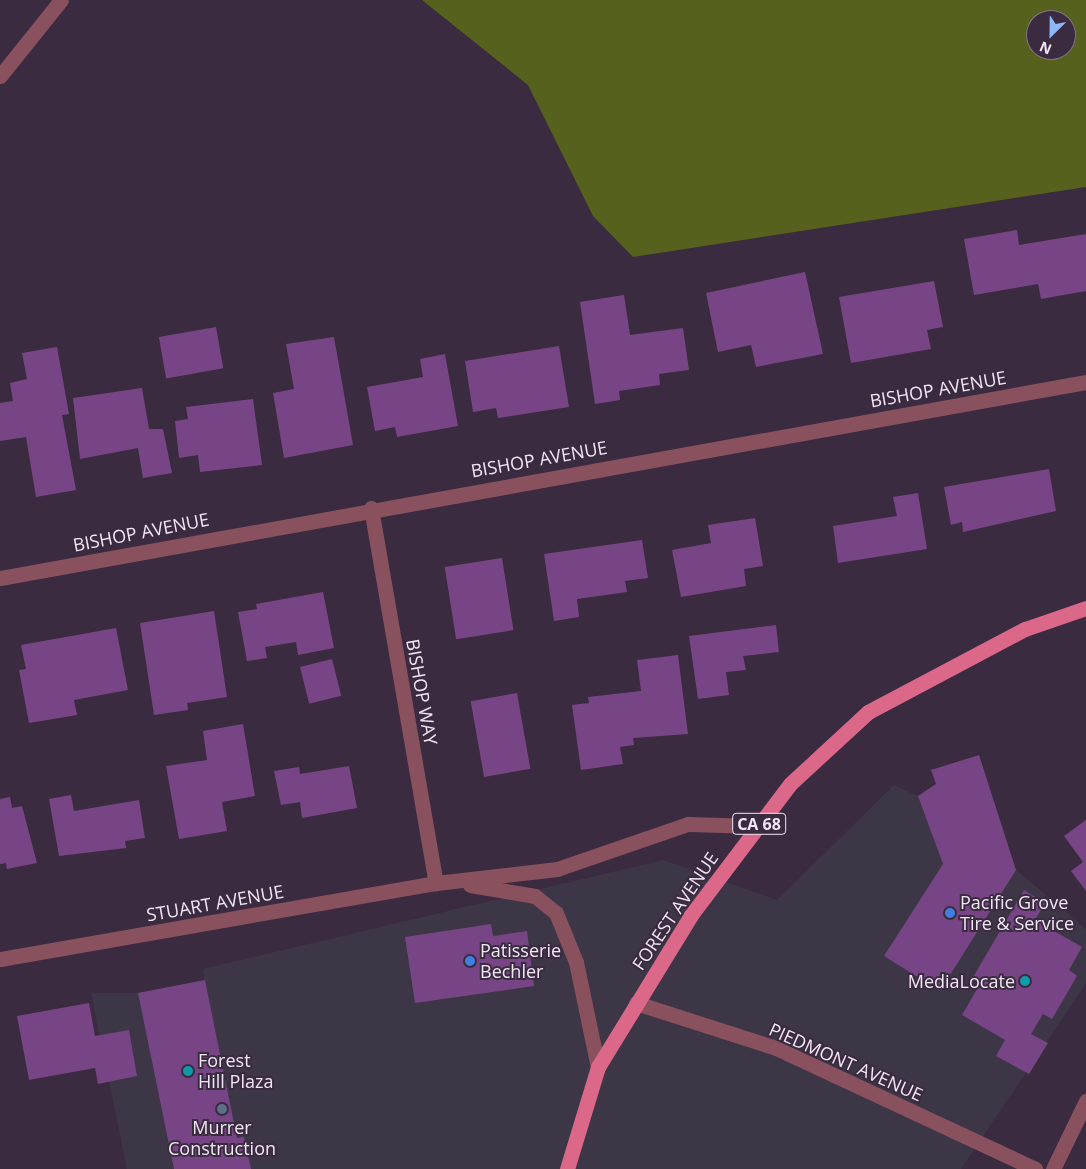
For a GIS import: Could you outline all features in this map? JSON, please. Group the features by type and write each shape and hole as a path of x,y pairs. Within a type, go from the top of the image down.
{"main road":[{"name":"FOREST AVENUE","path":"567,1169 598,1067 691,915 790,784 868,712 1025,630 1086,608"}],"street":[{"path":"0,76 61,0"},
{"name":"BISHOP AVENUE","path":"0,578 371,508 1086,382"},
{"name":"BISHOP WAY","path":"371,508 436,883"},
{"name":"STUART AVENUE","path":"0,959 436,883 557,868 594,860 665,828 688,824 757,826"},
{"name":"STUART AVENUE","path":"436,883 508,888 535,896 556,913 576,962 598,1067"},
{"name":"PIEDMONT AVENUE","path":"636,1003 776,1048 1035,1169"},
{"path":"1053,1169 1086,1101"}],"shaded area":[{"path":"979,755 1016,870 1086,929 1086,983 961,1169 127,1169 91,993 138,993 204,980 203,969 663,860 777,900 894,785 918,796"}],"green space":[{"path":"422,0 1086,0 1086,187 633,257 593,216 528,85"}],"building":[{"path":"1017,230 1019,245 1086,234 1086,291 1041,299 1038,284 974,295 964,239"},
{"path":"805,272 823,354 756,367 751,345 718,352 706,293"},
{"path":"934,281 943,327 927,330 931,349 851,363 839,297"},
{"path":"624,295 630,335 683,328 689,370 659,374 660,385 619,391 620,400 595,404 580,302"},
{"path":"216,327 223,368 166,378 159,337"},
{"path":"334,337 353,445 284,458 273,393 294,389 286,344"},
{"path":"559,346 569,407 498,418 496,408 473,412 465,361"},
{"path":"57,347 69,414 62,415 76,490 36,497 26,437 0,441 0,403 13,401 10,383 27,379 22,353"},
{"path":"445,354 458,426 397,437 395,427 375,431 367,387 423,377 420,359"},
{"path":"142,388 149,429 163,429 172,473 143,478 138,448 80,459 73,398"},
{"path":"253,399 262,465 200,472 198,455 179,458 175,421 188,419 186,407"},
{"path":"1049,469 1056,511 963,532 962,522 951,525 944,487"},
{"path":"918,493 927,549 838,563 833,526 897,516 893,497"},
{"path":"755,518 763,566 744,569 746,586 681,597 672,550 711,543 708,525"},
{"path":"642,540 648,578 625,581 627,592 577,599 579,617 554,621 544,554"},
{"path":"502,558 513,630 456,639 445,567"},
{"path":"323,592 334,648 298,655 296,642 265,647 267,658 247,661 238,612 257,609 256,604"},
{"path":"214,611 227,697 187,703 188,710 154,715 140,623"},
{"path":"776,625 779,652 743,656 746,670 726,672 729,695 698,699 689,636"},
{"path":"116,628 128,690 74,700 77,715 29,723 19,670 26,669 21,645"},
{"path":"678,655 688,734 633,738 634,745 620,747 623,764 581,770 572,705 589,703 588,697 641,691 637,660"},
{"path":"332,659 341,696 309,704 300,667"},
{"path":"517,693 530,769 484,777 471,701"},
{"path":"243,724 255,796 222,802 227,831 179,839 166,766 207,760 203,731"},
{"name":"Pacific Grove Tire & Service","path":"979,755 1016,870 940,991 884,956 943,864 918,796 936,784 931,770"},
{"path":"349,766 357,808 302,818 300,802 281,805 274,771 299,767 300,774"},
{"path":"71,795 74,811 139,800 145,838 125,841 126,848 59,856 49,799"},
{"path":"10,797 12,808 22,806 37,863 7,869 6,863 0,864 0,799"},
{"path":"1086,820 1086,891 1071,871 1083,862 1064,836"},
{"name":"MediaLocate","path":"1024,890 1045,903 1035,920 1082,947 1069,970 1077,976 1052,1019 1043,1014 1031,1034 1048,1043 1029,1074 996,1056 1005,1040 962,1015 980,984 972,979"},
{"name":"Patisserie Bechler","path":"491,924 493,936 527,931 534,986 415,1003 405,937"},
{"name":"Forest Hill Plaza","path":"205,980 237,1138 244,1137 251,1169 174,1169 138,993"},
{"path":"89,1003 95,1036 129,1030 137,1076 98,1084 95,1068 29,1080 17,1016"}],"place":[{"name":"Pacific Grove Tire & Service","path":"950,913"},
{"name":"Patisserie Bechler","path":"470,961"},
{"name":"MediaLocate","path":"1025,981"},
{"name":"Forest Hill Plaza","path":"188,1071"},
{"name":"Murrer Construction","path":"222,1109"}]}
